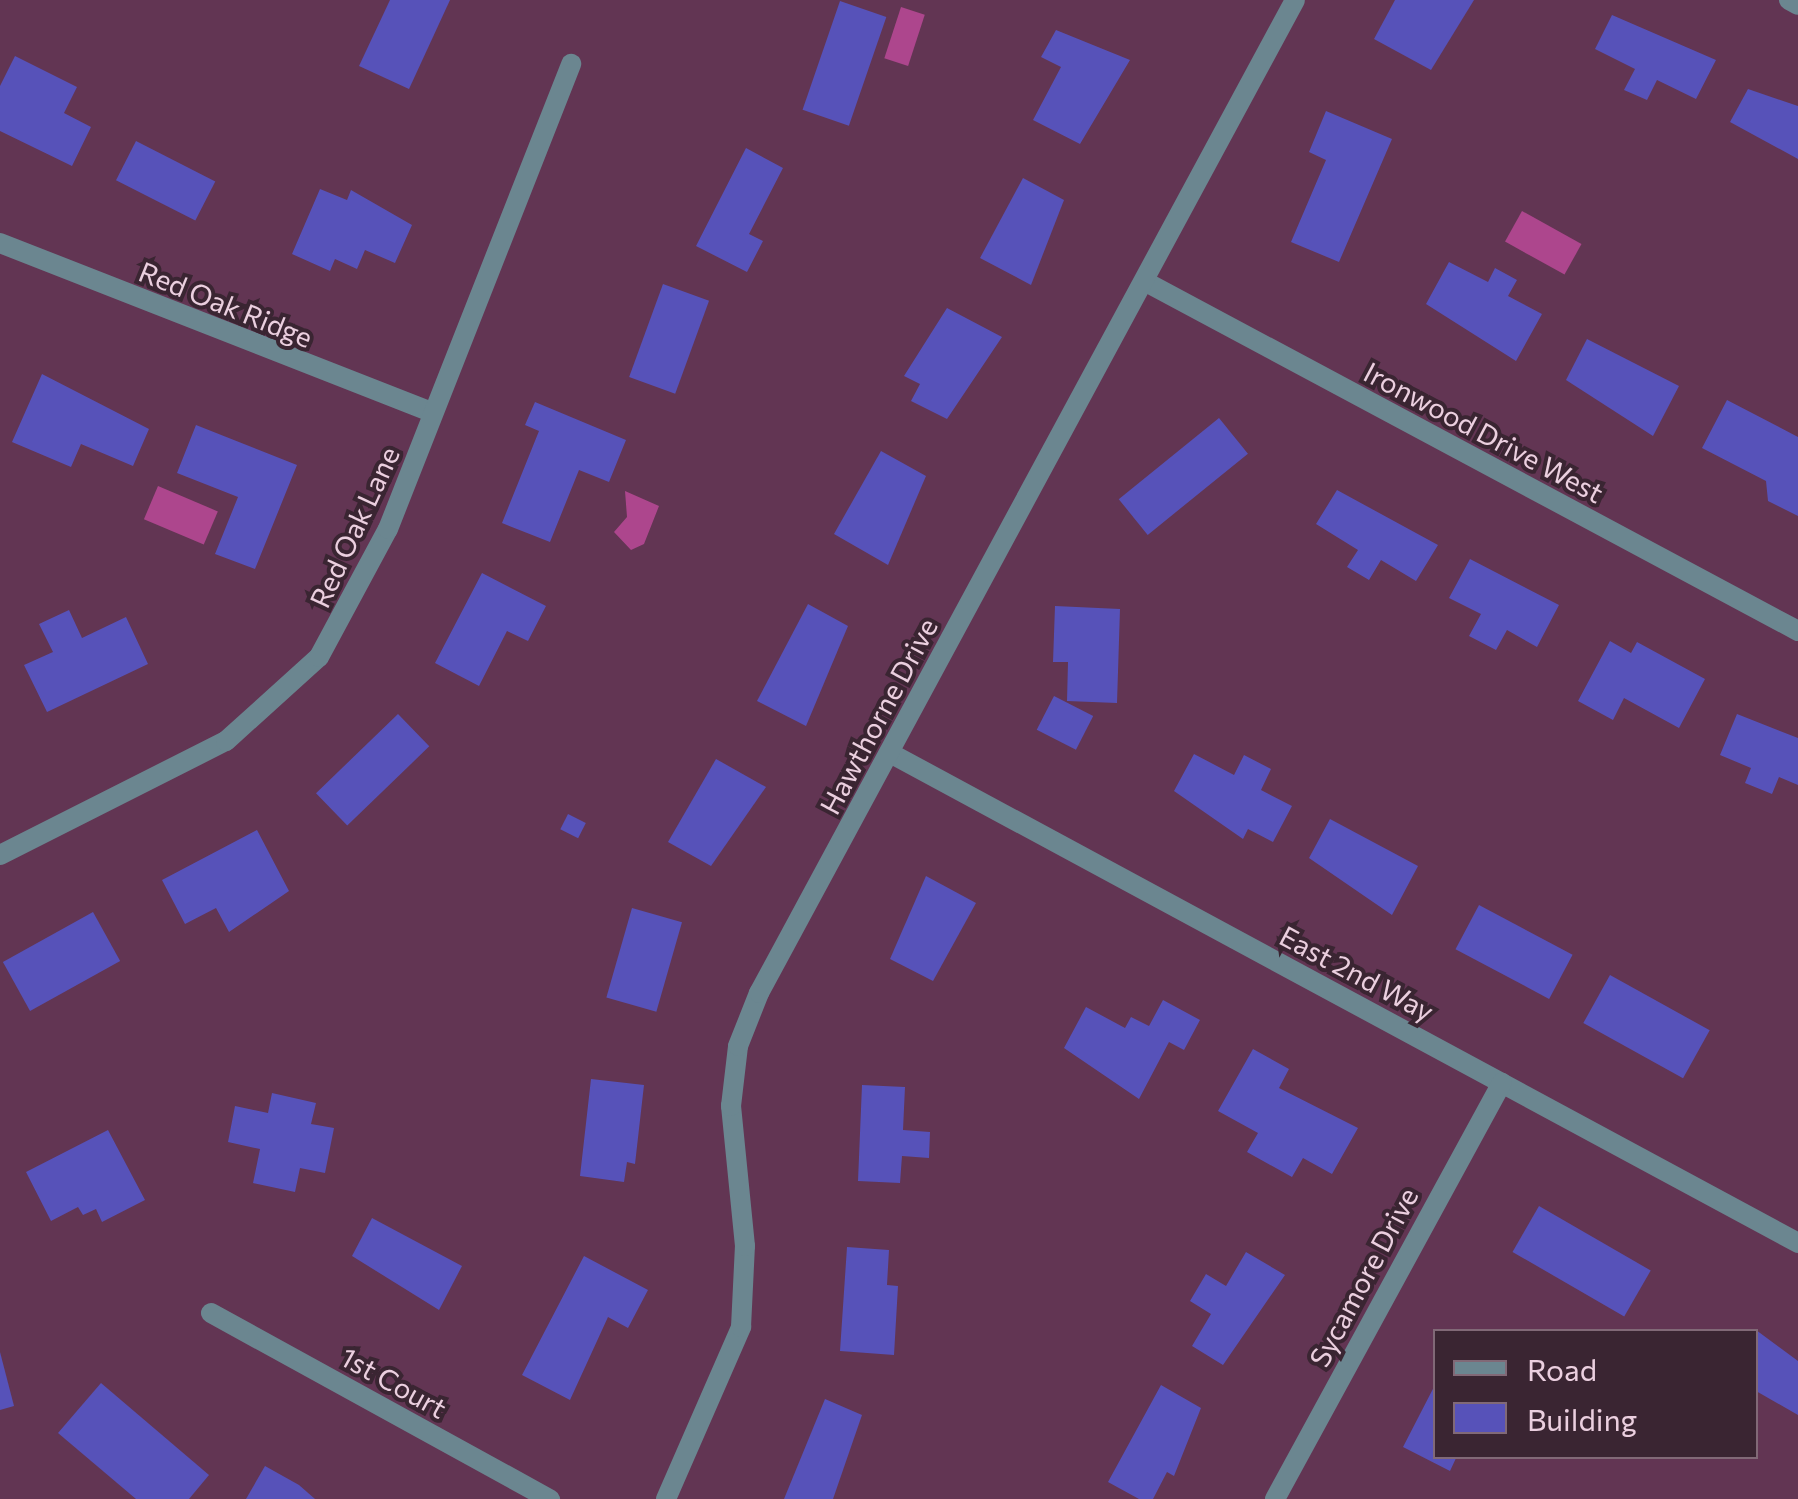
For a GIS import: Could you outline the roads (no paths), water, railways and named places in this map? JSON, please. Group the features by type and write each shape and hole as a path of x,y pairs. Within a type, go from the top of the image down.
{"street":[{"name":"Hawthorne Drive","path":"666,1499 742,1327 745,1246 731,1106 738,1046 890,753 1295,0"},
{"path":"1789,0 1798,5"},
{"name":"Red Oak Lane","path":"0,855 226,741 272,707 356,600 571,64"},
{"name":"Red Oak Ridge","path":"0,243 433,413"},
{"name":"Ironwood Drive West","path":"1144,280 1798,632"},
{"name":"East 2nd Way","path":"890,753 1798,1243"},
{"name":"Sycamore Drive","path":"1275,1499 1502,1083"},
{"name":"1st Court","path":"211,1314 550,1499"}]}
